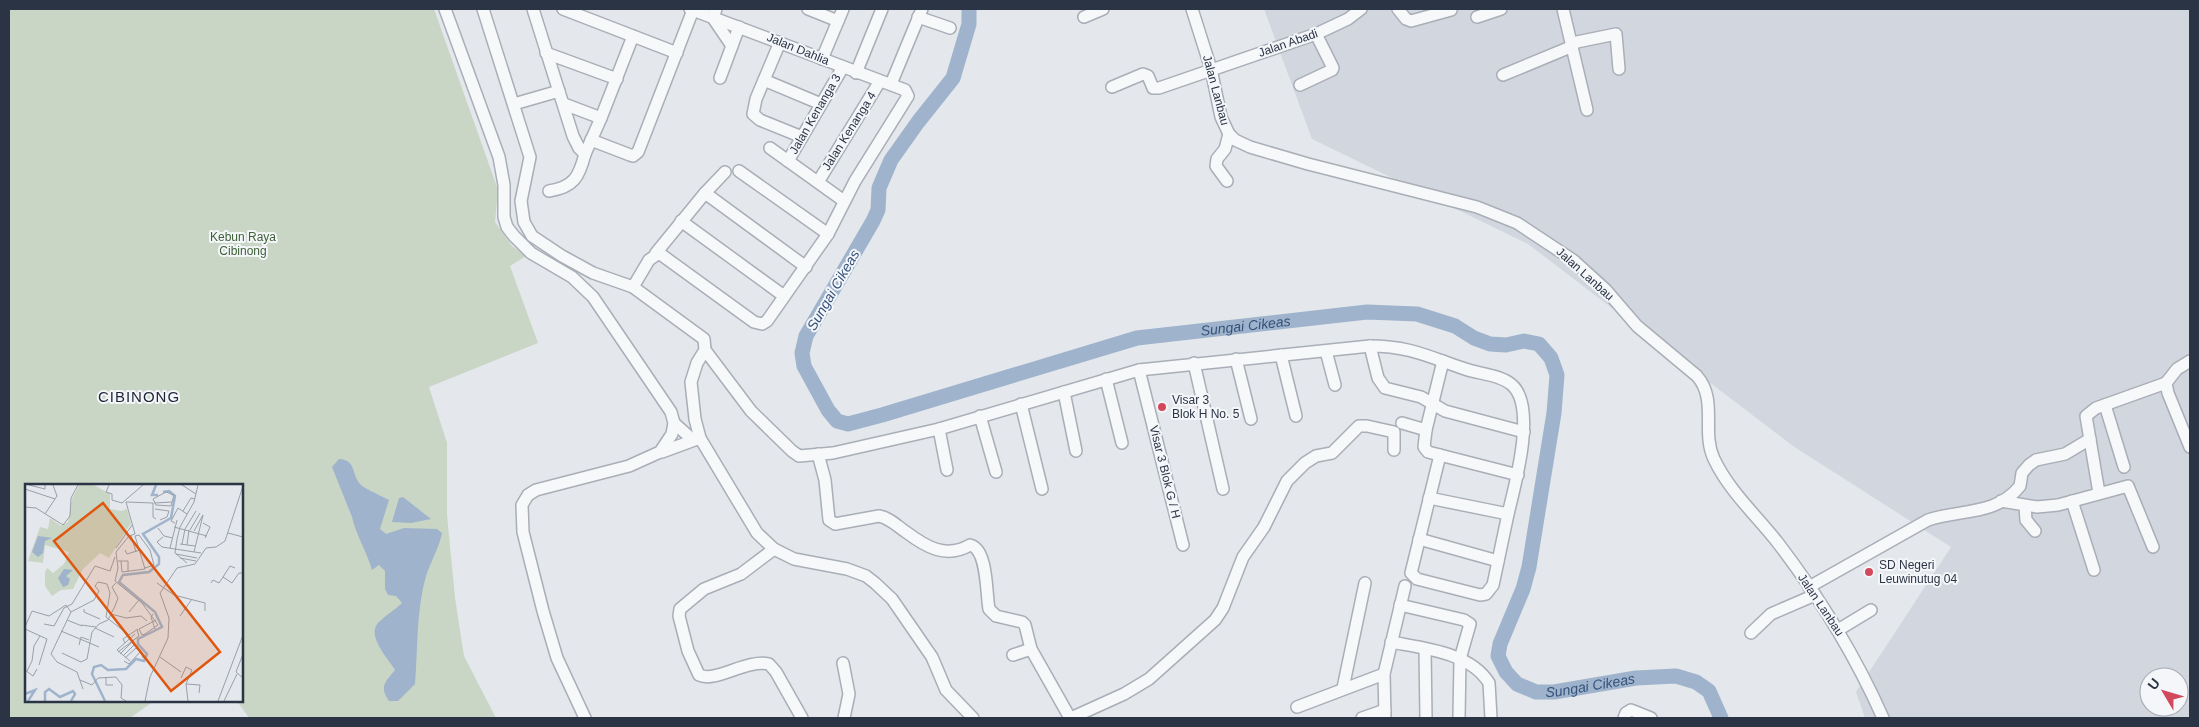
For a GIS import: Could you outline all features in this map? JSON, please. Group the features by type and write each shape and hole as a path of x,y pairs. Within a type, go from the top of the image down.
{"street":[{"path":"445,9 499,157 504,185 504,217 507,226 531,253 572,276 592,297 671,412 674,423 669,439 660,452"},
{"path":"483,9 530,157 521,201 524,222 532,236 562,256 593,273 633,287 700,334 706,342 705,350 691,382 692,406 697,439"},
{"path":"533,9 575,141 585,154"},
{"path":"564,9 677,53"},
{"path":"591,140 630,155 636,155 677,53 692,9"},
{"name":"Jalan Dahlia","path":"692,9 714,13 739,27 905,90 908,94 908,99 872,154 844,202"},
{"path":"808,9 838,21"},
{"path":"822,59 843,9"},
{"path":"856,73 882,9"},
{"path":"1084,17 1103,9"},
{"name":"Jalan Lanbau","path":"1192,9 1211,69 1221,117 1229,134 1235,140 1250,147 1477,207 1517,223 1573,260 1606,290 1637,326 1704,384 1708,403 1707,440 1714,460 1723,475 1777,542 1838,630 1864,676 1883,718"},
{"name":"Jalan Abadi","path":"1112,87 1143,74 1148,76 1153,88 1159,88 1316,34 1342,22 1361,9"},
{"path":"1398,9 1406,19 1412,21 1451,10"},
{"path":"1477,17 1501,9"},
{"path":"1563,9 1587,110"},
{"path":"714,13 732,46"},
{"path":"920,13 950,28"},
{"name":"Jalan Kenanga 4","path":"818,182 886,83 920,13"},
{"path":"720,78 739,27"},
{"path":"1300,85 1333,68 1316,34"},
{"path":"1504,75 1573,45 1616,34 1619,70"},
{"path":"549,191 563,188 579,174 585,154 633,36"},
{"path":"780,42 754,106 753,114 760,120 802,137"},
{"path":"546,54 617,79"},
{"name":"Jalan Kenanga 3","path":"788,161 843,67"},
{"path":"764,80 821,104"},
{"path":"514,104 559,91"},
{"path":"564,104 601,118"},
{"path":"1227,181 1216,166 1217,159 1225,149 1229,134"},
{"path":"661,255 758,324 762,324 806,267 828,234 844,202 770,148"},
{"path":"739,171 828,234"},
{"path":"633,287 649,260 661,255 681,221 725,172"},
{"path":"705,193 806,267"},
{"path":"681,221 784,296"},
{"path":"705,350 751,411 799,456 853,449 939,429 1140,370 1370,346 1393,346 1411,349 1506,381 1513,386 1521,401 1524,432 1518,475 1493,584 1486,594 1480,595 1416,579 1411,573 1440,455"},
{"path":"1370,346 1378,378 1385,388 1421,397 1445,411 1524,432"},
{"path":"1326,351 1335,385"},
{"path":"1281,355 1296,416"},
{"path":"1236,359 1251,419"},
{"path":"1443,361 1426,430 1424,448 1428,452 1518,475"},
{"path":"2099,493 2086,416 2090,411 2105,404 2166,383 2176,369 2190,361"},
{"path":"1194,363 1223,489"},
{"name":"Visar 3 Blok G / H","path":"1140,370 1183,545"},
{"path":"1106,379 1122,443"},
{"path":"2166,383 2168,393 2190,447"},
{"path":"1064,392 1076,450"},
{"path":"1021,404 1042,489"},
{"path":"2105,404 2124,468"},
{"path":"980,416 996,472"},
{"path":"674,423 697,439 729,485 758,533 774,549 794,559 856,572 875,583 892,599 932,657 946,690 973,718"},
{"path":"1402,423 1426,430"},
{"path":"818,454 825,480 830,520 835,524 879,516 886,518 908,534 939,550 953,553 970,545 976,547 982,557 989,610 996,616 1022,622 1025,625 1030,649 1070,718 1124,694 1149,679 1215,620 1223,608 1243,557 1264,527 1287,481 1305,463 1316,456 1332,453 1359,426 1394,432 1394,450"},
{"path":"939,429 947,470"},
{"path":"585,718 557,658 543,611 523,532 522,505 528,495 536,490 629,466 660,452 697,439"},
{"path":"1751,633 1771,614 1928,520 1947,515 1974,512 2001,501 2020,486 2022,473 2036,460 2065,454 2090,439"},
{"path":"2001,501 2025,506 2051,506 2126,486 2130,488 2153,547"},
{"path":"1430,498 1508,514"},
{"path":"2072,501 2094,570"},
{"path":"2025,506 2026,520 2035,531"},
{"path":"1419,539 1498,561"},
{"path":"774,549 741,574 704,589 680,609 679,616 688,651 699,675 718,675 754,662 769,664 776,672 802,718"},
{"path":"1343,688 1365,583"},
{"path":"1362,718 1385,714 1384,674 1405,586"},
{"path":"1400,605 1469,622 1470,626 1460,659 1459,718"},
{"path":"1838,630 1871,610"},
{"path":"1391,642 1460,659 1472,666 1488,683 1491,718"},
{"path":"1013,655 1030,649"},
{"path":"1425,649 1426,718"},
{"path":"842,663 849,694 844,718"},
{"path":"1297,706 1384,674"},
{"path":"1624,718 1626,713 1631,710 1651,718"}],"shaded area":[{"path":"1264,9 2190,9 2190,718 1865,718 1856,692 1951,547 1793,446 1528,244 1312,139"}],"green space":[{"name":"Kebun Raya Cibinong","path":"9,9 434,9 498,190 495,222 512,246 526,256 510,266 538,343 429,387 447,443 447,515 455,598 464,656 496,718 249,718 238,702 242,702 242,484 25,484 25,702 153,702 130,718 9,718"}],"water":[{"path":"339,459 349,462 361,485 389,500 380,529 386,534 404,528 437,529 442,533 423,589 419,616 415,684 398,701 389,701 384,692 386,681 395,670 379,646 375,632 376,626 380,621 402,603 396,596 388,595 385,589 385,571 379,565 372,570 332,467"},
{"path":"403,497 431,519 411,523 392,522 399,498"}],"waterway":[{"name":"Sungai Cikeas","path":"969,9 969,24 953,78 891,160 879,188 878,210 873,221 806,336 802,353 804,366 828,410 837,421 848,424 882,415 1137,338 1367,312 1417,314 1455,326 1474,338 1490,344 1506,345 1524,341 1539,344 1551,358 1557,375 1554,413 1529,567 1523,589 1500,644 1498,656 1506,672 1517,684 1536,692 1554,692 1636,678 1676,676 1696,682 1709,691 1721,718"}],"place":[{"name":"Visar 3 Blok H No. 5","path":"1162,407"},
{"name":"SD Negeri Leuwinutug 04","path":"1869,572"}],"district":[{"name":"CIBINONG","path":"139,396"}]}
